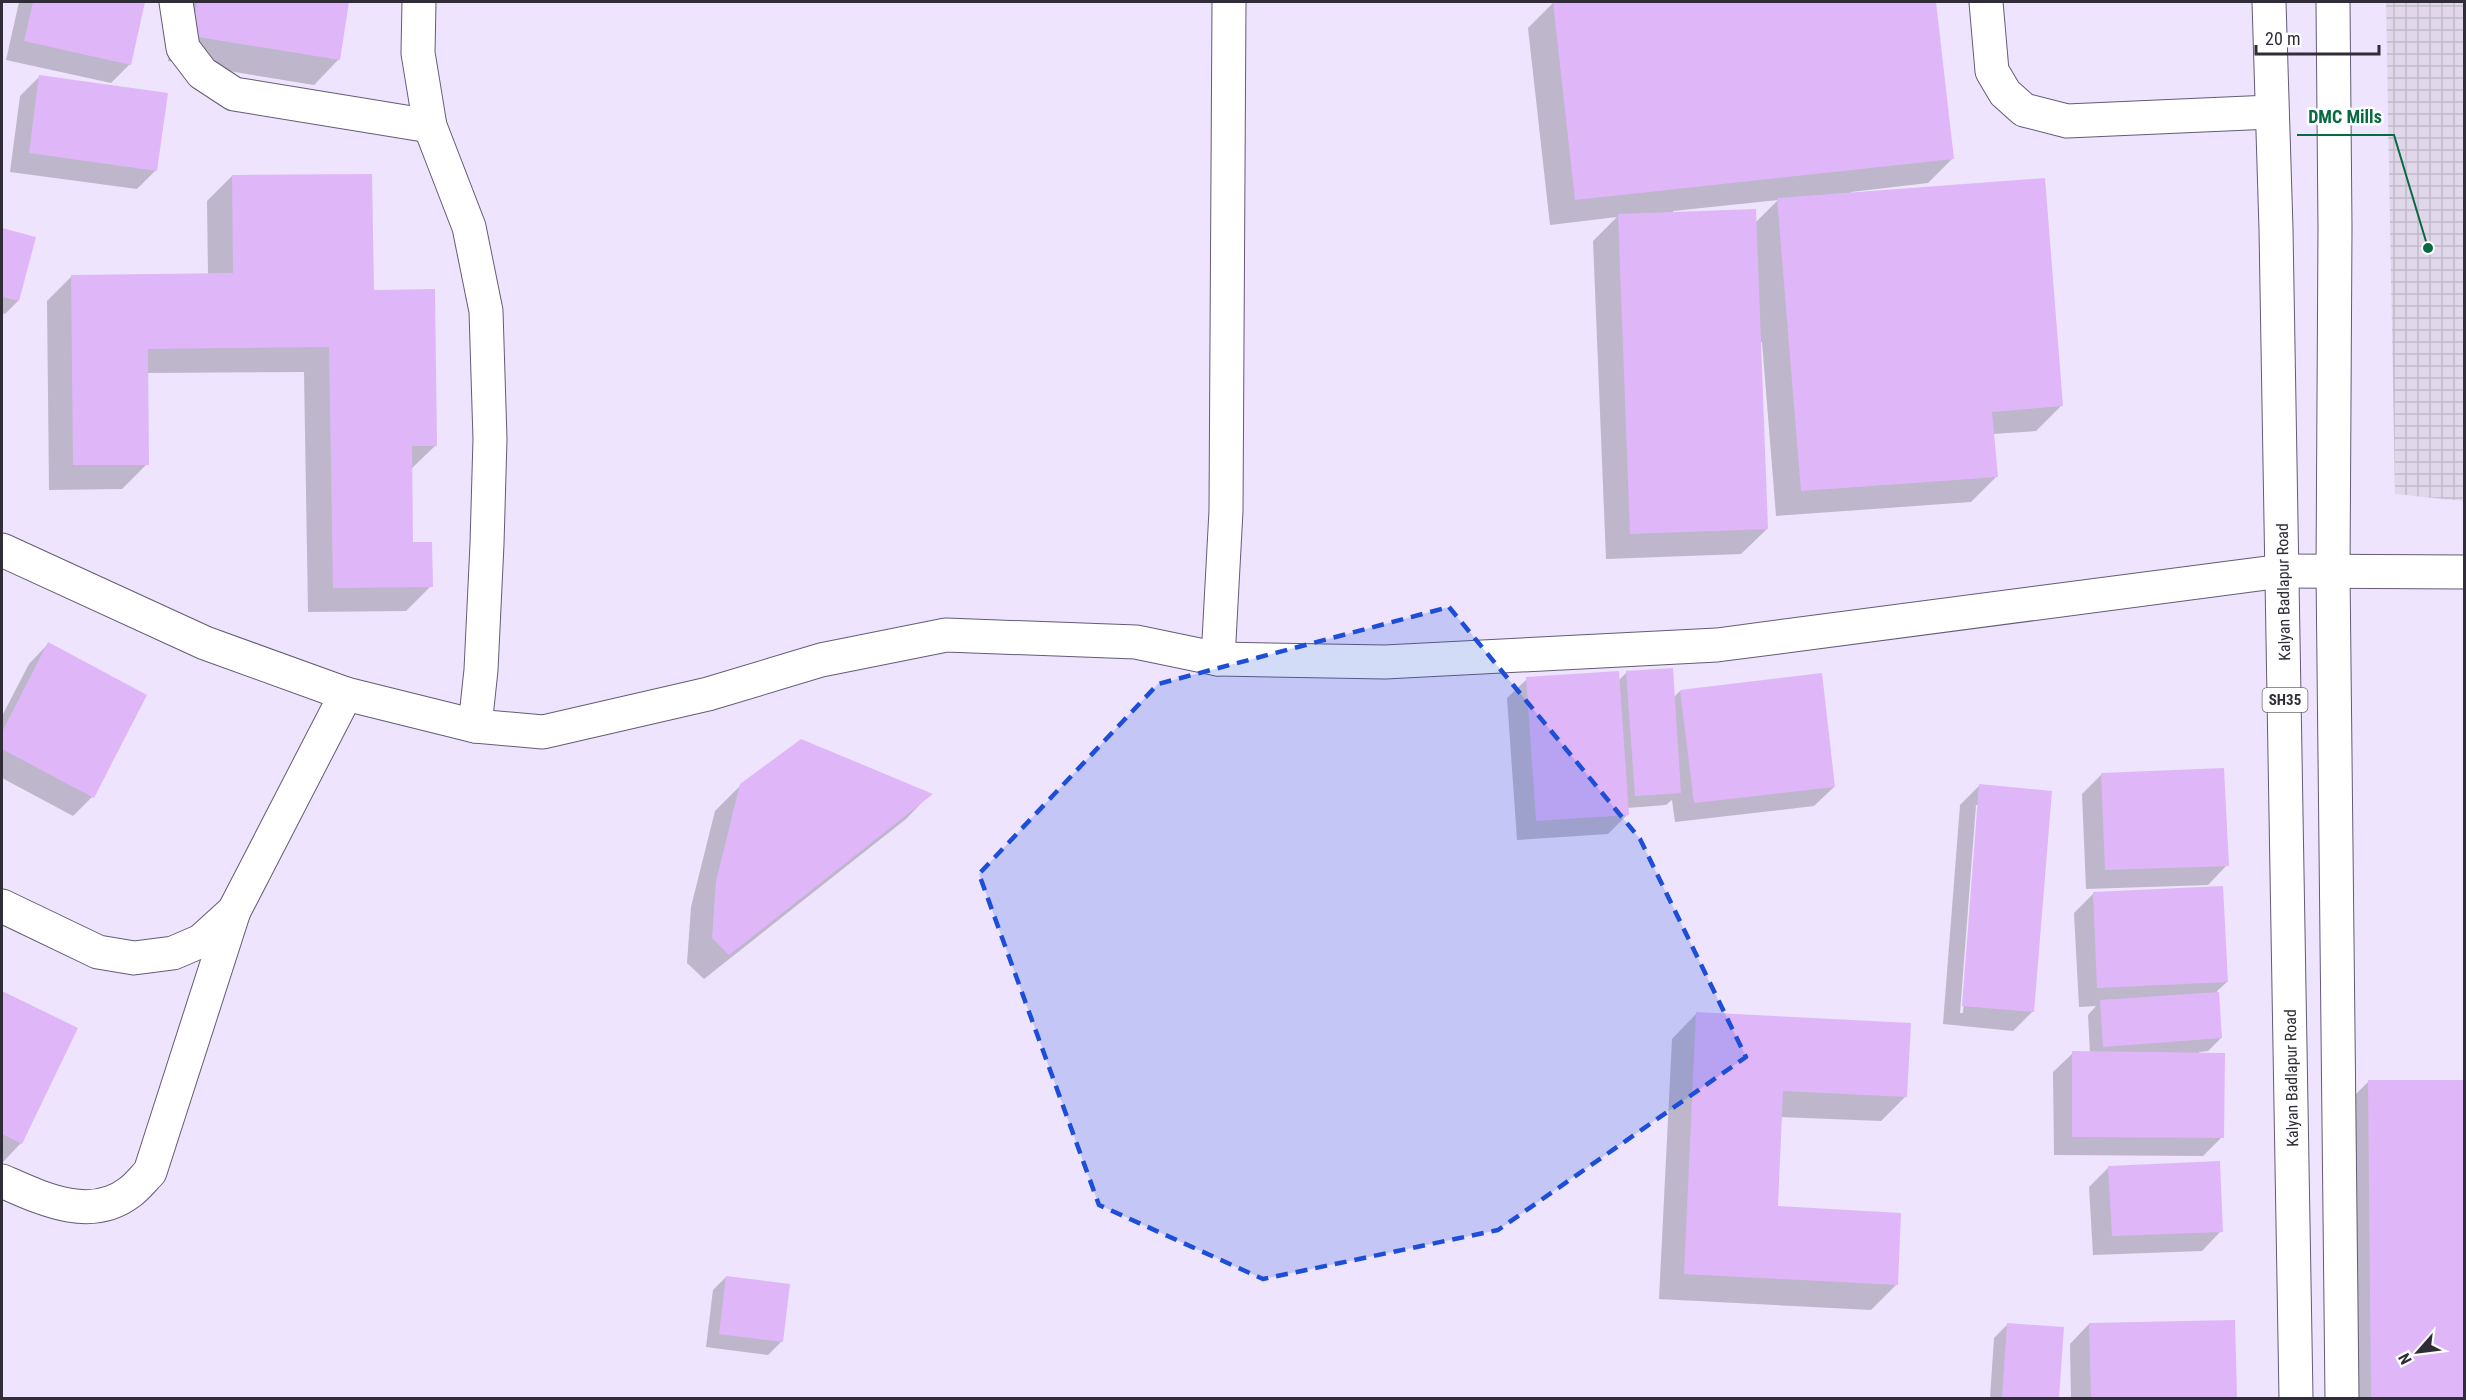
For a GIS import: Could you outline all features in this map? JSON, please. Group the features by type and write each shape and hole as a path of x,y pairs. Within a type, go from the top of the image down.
{"street":[{"path":"176,2 183,48 202,73 234,94 430,126"},
{"path":"419,2 418,53 430,126 469,227 486,311 490,439 481,670 475,726"},
{"path":"1218,659 1226,511 1229,2"},
{"path":"1986,2 1992,71 2005,93 2025,110 2067,121 2271,112"},
{"name":"Kalyan Badlapur Road","path":"2269,2 2276,241 2296,1398"},
{"path":"2332,2 2335,228 2333,572 2342,1398"},
{"path":"2,550 206,643 346,694 475,726 543,732 708,694 820,660 946,635 1136,642 1218,659 1385,662 1718,645 2282,572 2464,572"},
{"path":"2,1181 57,1205 99,1207 129,1193 150,1172 234,911 346,694"},
{"path":"2,906 98,952 135,958 173,953 201,941 234,911"}],"highlighted area":[{"path":"1449,607 1640,839 1746,1057 1498,1230 1263,1279 1099,1205 979,874 1158,684"}],"shaded area":[{"path":"2386,2 2464,2 2464,501 2395,494"}],"building":[{"path":"33,2 145,2 131,65 24,41"},
{"path":"197,2 349,2 340,60 192,36"},
{"path":"1553,2 1936,2 1954,159 1575,200"},
{"path":"39,75 168,93 157,171 29,153"},
{"path":"372,174 374,290 435,289 437,446 412,446 413,542 432,542 433,587 333,588 329,347 148,349 149,465 73,465 71,275 233,273 232,175"},
{"path":"2045,178 2063,406 1992,412 1998,477 1801,491 1777,198"},
{"path":"1756,209 1768,529 1630,534 1618,214"},
{"path":"2,228 36,237 19,301 2,297"},
{"path":"48,642 147,695 94,798 2,749 2,732"},
{"path":"1673,668 1681,793 1635,796 1626,671"},
{"path":"1619,671 1629,815 1536,821 1526,677"},
{"path":"1822,673 1835,787 1694,803 1680,690"},
{"path":"801,739 933,794 729,955 712,938 716,881 740,784"},
{"path":"2224,768 2229,866 2105,870 2101,773"},
{"path":"1979,784 2052,791 2034,1012 1962,1006"},
{"path":"2223,886 2228,982 2097,988 2093,892"},
{"path":"2,991 78,1028 22,1144 2,1134"},
{"path":"2219,992 2222,1038 2103,1047 2100,1000"},
{"path":"1696,1012 1911,1023 1907,1097 1783,1091 1778,1206 1901,1213 1898,1285 1684,1274"},
{"path":"2072,1051 2225,1053 2224,1138 2072,1137"},
{"path":"2368,1080 2464,1080 2464,1398 2371,1398"},
{"path":"2220,1161 2223,1232 2112,1236 2108,1166"},
{"path":"726,1276 790,1284 783,1342 719,1334"},
{"path":"2235,1320 2237,1398 2091,1398 2089,1323"},
{"path":"2007,1323 2064,1327 2059,1398 2002,1398"}],"place":[{"name":"DMC Mills","path":"2428,248"}]}
